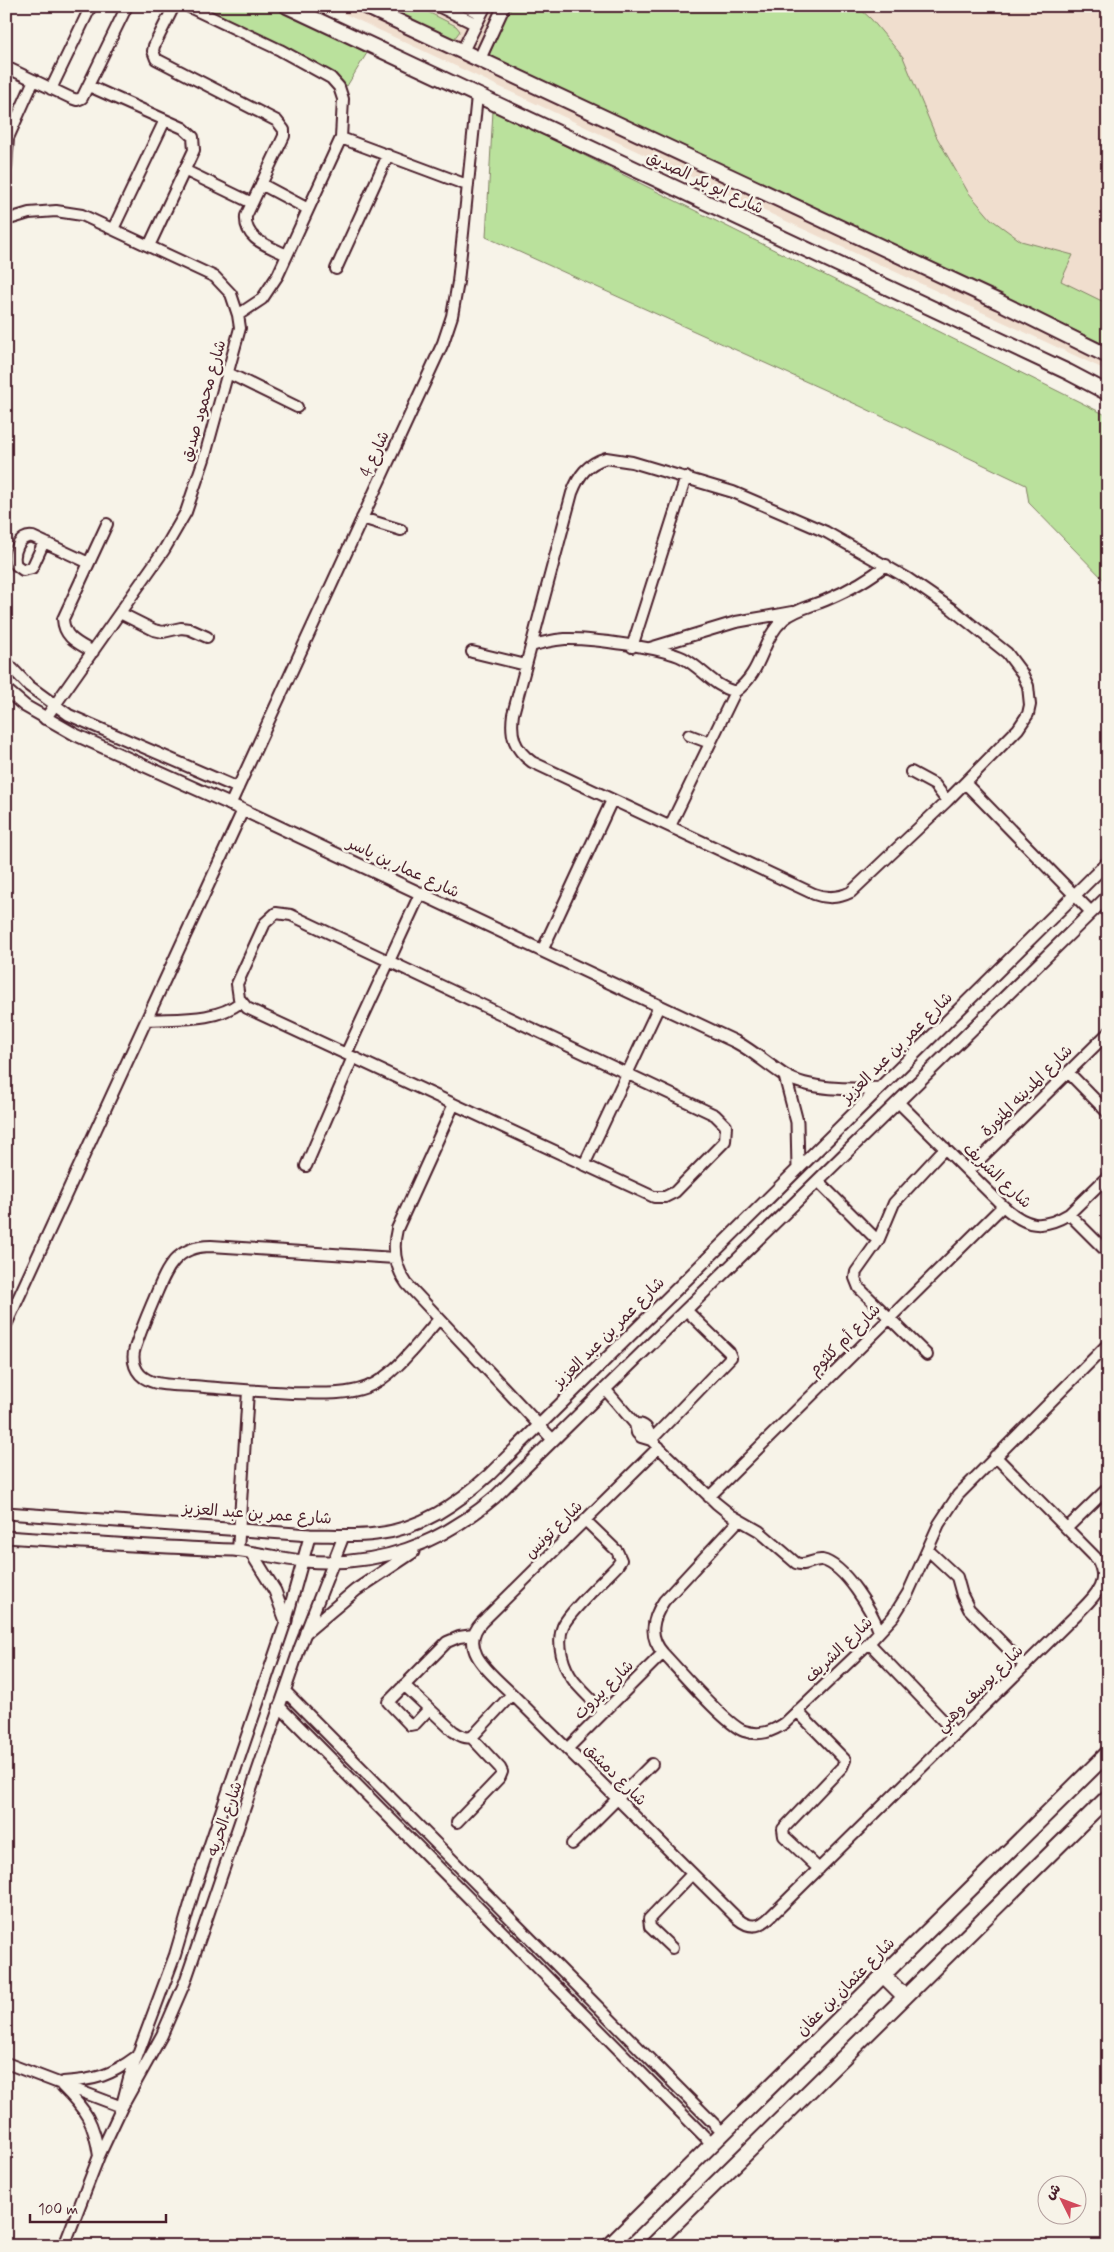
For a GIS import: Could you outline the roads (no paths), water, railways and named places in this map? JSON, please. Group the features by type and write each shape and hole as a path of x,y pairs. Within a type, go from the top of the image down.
{"main road":[{"name":"شارع ابو بكر الصديق","path":"286,6 1068,372 1108,393"},
{"name":"شارع ابو بكر الصديق","path":"365,6 999,302 1108,356"},
{"name":"شارع عثمان بن عفان","path":"609,2246 1108,1753"},
{"path":"652,2246 1108,1797"},
{"path":"883,1974 905,1997"}],"street":[{"path":"51,89 91,6"},
{"path":"6,67 77,100 82,98 127,6"},
{"path":"174,6 154,46 153,51 156,59 281,124 284,136 246,216 245,225 249,233 287,255"},
{"path":"187,6 280,50 331,78 339,87 343,99 341,138 287,255 267,293 251,308 238,315"},
{"path":"439,6 481,15"},
{"path":"466,6 481,15"},
{"path":"479,60 504,6"},
{"path":"462,52 481,15"},
{"path":"6,168 8,138 34,80"},
{"path":"89,86 165,120 189,132 193,137 194,150 149,246"},
{"name":"شارع 4","path":"230,805 436,360 449,326 458,282 477,96"},
{"path":"113,229 165,120"},
{"path":"341,138 468,185"},
{"path":"336,269 388,155"},
{"path":"184,170 252,203"},
{"path":"261,184 308,209"},
{"name":"شارع محمود صديق","path":"6,220 29,213 56,211 82,216 113,229 215,277 231,294 240,328 204,459 186,512 164,550 45,718"},
{"path":"228,373 297,407"},
{"path":"606,458 686,477 733,492 826,532 886,566 945,604 1000,647 1018,667 1028,686 1030,705 1024,722 964,784 856,888 846,895 834,897 814,894 532,762 516,747 511,724 572,493 581,474 588,467 606,458"},
{"path":"632,646 686,477"},
{"path":"362,518 401,530"},
{"path":"92,652 67,635 63,619 108,524"},
{"path":"44,542 89,563"},
{"path":"647,649 721,626 796,611 866,580 886,566"},
{"path":"670,826 734,692 752,676 775,629 784,619 796,611"},
{"path":"120,613 154,630 163,632 180,628 189,629 206,637"},
{"path":"531,646 567,639 632,646 677,655 693,664 716,684 734,692"},
{"path":"472,652 526,665"},
{"path":"6,662 28,686 54,705 84,723 151,749 238,788"},
{"name":"شارع عمار بن ياسر","path":"6,690 24,706 76,735 243,810 749,1049 785,1076 833,1088 879,1088"},
{"path":"689,735 710,744"},
{"path":"910,772 935,785 947,801"},
{"path":"964,784 1091,912"},
{"path":"542,951 612,800"},
{"path":"6,1325 243,810"},
{"name":"شارع عمر بن عبد العزيز","path":"6,1513 240,1529 310,1536 378,1534 399,1530 439,1514 466,1495 539,1425 1108,862"},
{"path":"306,1166 349,1056 420,894"},
{"path":"306,1632 356,1590 430,1541 473,1516 554,1440 1108,896"},
{"path":"286,912 389,961 628,1072 720,1118 727,1131 725,1141 675,1192 665,1197 654,1197 252,1010 241,1002 237,988 239,979 265,923 276,913 286,912"},
{"path":"147,1020 212,1016 224,1012 241,1002"},
{"path":"584,1165 659,1006"},
{"name":"شارع المدينه المنورة","path":"968,1171 1108,1033"},
{"path":"1068,1072 1108,1113"},
{"path":"785,1076 797,1122 798,1169"},
{"name":"شارع الشريف","path":"898,1102 1003,1206 1017,1218 1034,1225 1053,1223 1069,1214 1108,1176"},
{"path":"454,1104 397,1229 395,1258 399,1271 407,1284 554,1440"},
{"path":"927,1355 859,1288 855,1278 858,1266 878,1241 898,1198 945,1148"},
{"path":"818,1181 878,1241"},
{"name":"شارع أم كلثوم","path":"709,1497 1003,1206"},
{"path":"1069,1214 1108,1253"},
{"path":"395,1258 205,1246 192,1249 176,1258 164,1274 136,1344 133,1356 137,1370 142,1376 152,1382 248,1391 328,1394 348,1392 370,1386 391,1371 439,1319"},
{"name":"شارع تونس","path":"473,1635 482,1622 585,1520 731,1357 729,1352 686,1310"},
{"name":"شارع الشريف","path":"739,1520 674,1588 659,1608 653,1624 653,1632 658,1647 663,1653 728,1720 743,1730 758,1734 769,1732 785,1723 880,1631 904,1600 939,1524 958,1495 1108,1344"},
{"path":"605,1389 635,1424 644,1425 648,1428 653,1442 709,1497 739,1520 759,1531 796,1563 803,1565 816,1560 823,1561 836,1570 861,1595 880,1631"},
{"path":"238,1551 248,1391"},
{"name":"شارع يوسف وهبي","path":"751,1926 766,1922 1094,1597 1102,1586 1103,1572 1097,1559 996,1456"},
{"path":"1067,1528 1108,1488"},
{"path":"585,1520 620,1554 621,1560 618,1566 566,1621 561,1632 560,1646 566,1667 574,1680 604,1712"},
{"name":"شارع الحريه","path":"64,2246 99,2156 122,2106 162,2035 184,1982 284,1691 335,1563 344,1535"},
{"name":"شارع الحريه","path":"122,2106 126,2087 175,1955 193,1894 286,1621 310,1536"},
{"path":"6,1537 238,1551 335,1563 372,1559 430,1541"},
{"path":"928,1550 957,1577 962,1595 969,1609 1025,1666"},
{"path":"252,1554 275,1591 286,1621"},
{"path":"429,1708 415,1724 409,1724 388,1702 446,1642 458,1637 473,1635"},
{"name":"شارع دمشق","path":"473,1635 472,1646 476,1656 512,1694 738,1919 751,1926"},
{"path":"869,1643 956,1734"},
{"name":"شارع بيروت","path":"567,1749 663,1653"},
{"path":"404,1685 456,1733 463,1737 471,1737 512,1694"},
{"path":"284,1691 723,2133"},
{"path":"279,1706 712,2144"},
{"path":"798,1711 844,1760 840,1769 782,1829 784,1836 819,1869"},
{"path":"457,1822 500,1777 502,1772 471,1737"},
{"path":"572,1844 652,1764"},
{"path":"368,1795 378,1785"},
{"path":"393,1820 403,1810"},
{"path":"672,1948 650,1926 649,1919 692,1874"},
{"path":"608,2038 619,2028"},
{"path":"634,2064 644,2053"},
{"path":"57,2082 83,2081 104,2077 138,2056"},
{"path":"6,2063 122,2106"},
{"path":"57,2082 76,2099 88,2115 96,2134 99,2156"}]}
